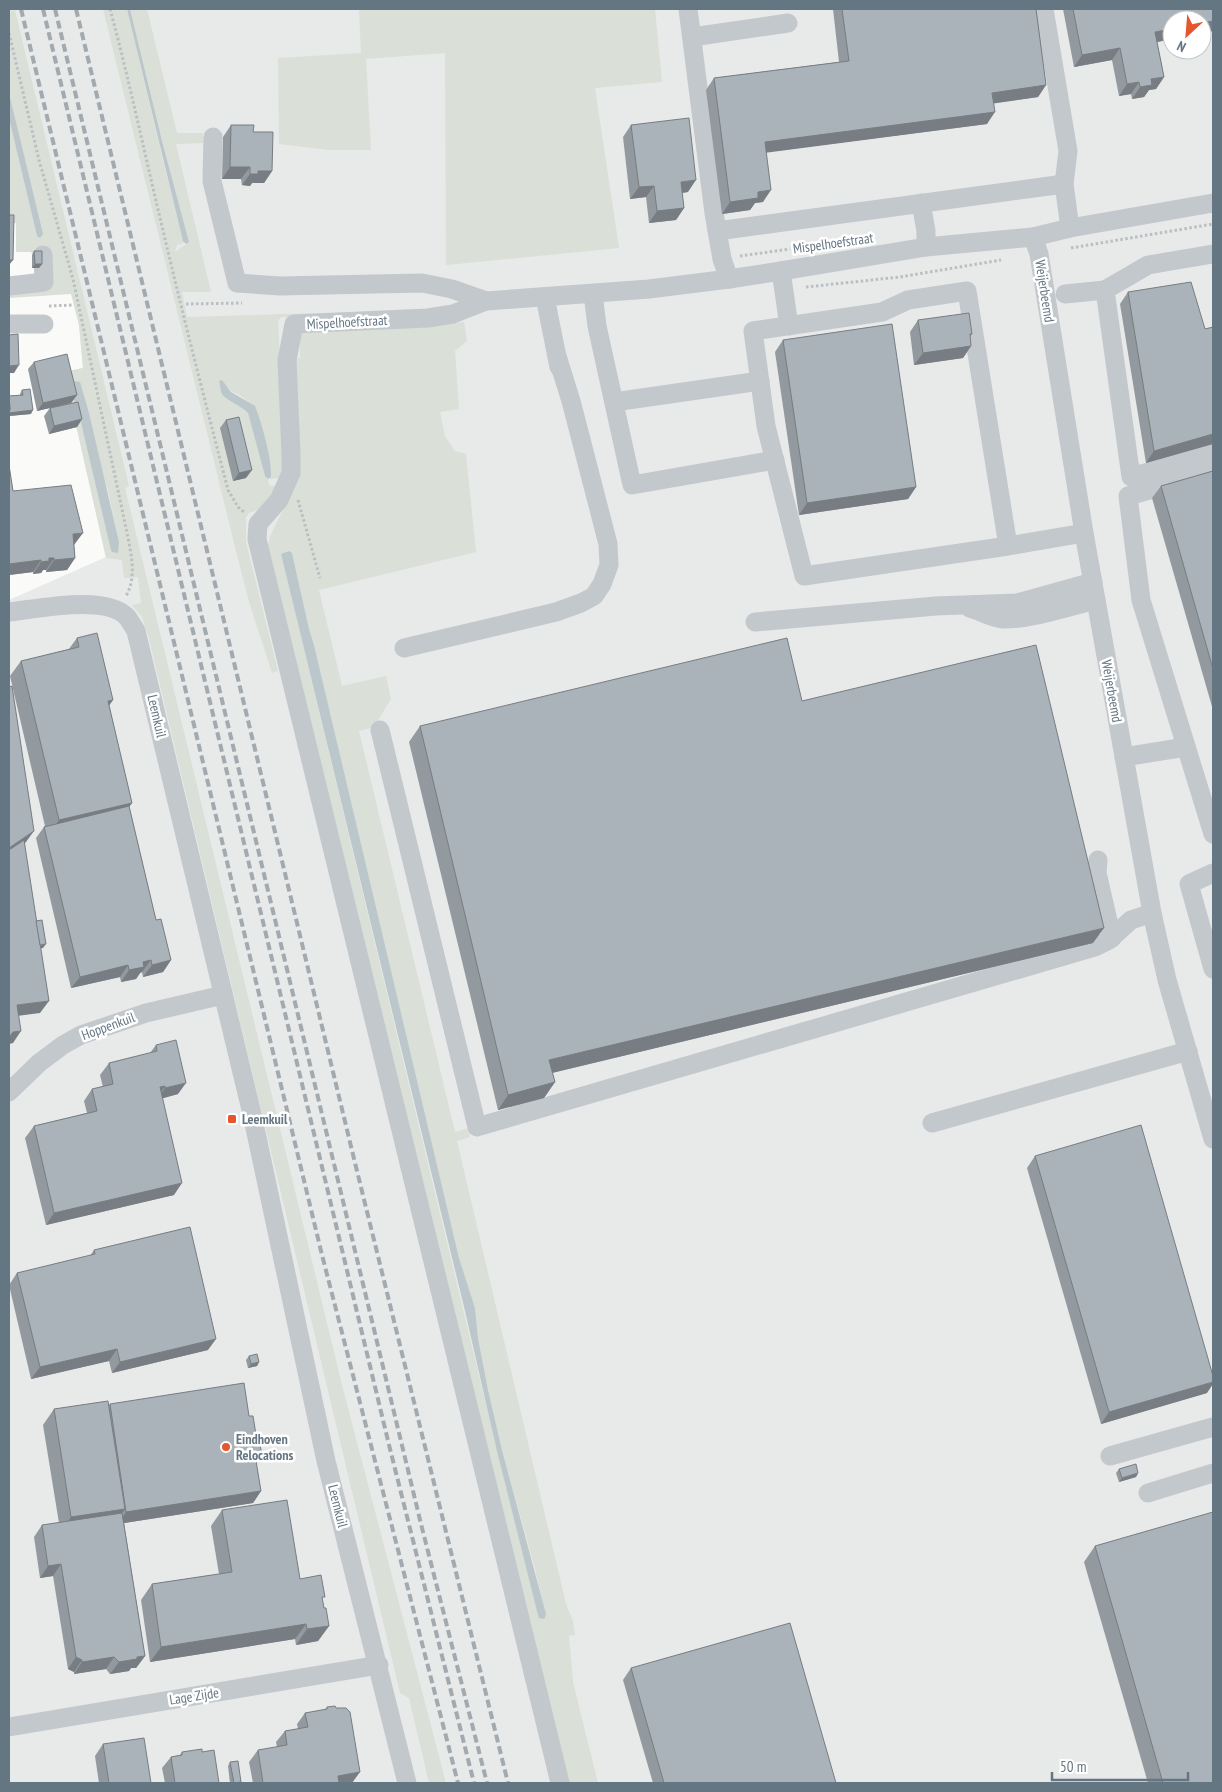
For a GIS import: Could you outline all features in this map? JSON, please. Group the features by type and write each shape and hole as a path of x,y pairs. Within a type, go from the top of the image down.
{"street":[{"path":"688,9 717,232 728,279"},
{"path":"1044,9 1068,151 1064,184 1070,228"},
{"path":"692,37 788,23"},
{"name":"Mispelhoefstraat","path":"212,137 212,181 237,283 280,286 422,283 452,289 486,301"},
{"path":"717,232 1064,184"},
{"name":"Mispelhoefstraat","path":"258,524 279,500 291,473 287,360 294,324 428,318 453,314 486,301 593,294 782,272 926,247 1034,237 1070,228 1213,203"},
{"path":"920,204 926,231 926,247"},
{"name":"Weijerbeemd","path":"1034,237 1039,254 1084,533 1152,913 1165,972 1213,1139"},
{"path":"1065,294 1105,290 1148,266 1213,254"},
{"path":"9,286 44,282 43,256"},
{"path":"782,272 789,326"},
{"path":"1105,290 1131,477 1213,454"},
{"path":"1008,546 967,291 908,300 882,312 753,331 766,426 804,576 1008,546 1084,533"},
{"path":"593,294 597,326 632,485 775,460"},
{"path":"404,648 556,612 581,603 592,592 597,581 596,547 567,421 557,356 545,297"},
{"path":"9,324 44,324"},
{"path":"614,402 760,381"},
{"path":"1213,472 1128,496 1140,600 1213,834"},
{"path":"258,524 256,533 260,555 560,1783"},
{"path":"755,622 936,606 1018,603 1094,591"},
{"name":"Leemkuil","path":"9,612 79,604 98,604 126,616 136,630 252,1114 326,1461 407,1783"},
{"path":"380,730 477,1127 1095,947 1115,935 1131,920 1152,913"},
{"path":"1124,757 1186,747"},
{"path":"1213,873 1189,884 1213,969"},
{"name":"Hoppenkuil","path":"9,1092 39,1063 63,1045 81,1035 146,1013 223,995"},
{"path":"932,1122 1188,1051"},
{"path":"1112,1462 1212,1428"},
{"path":"1146,1487 1209,1475"},
{"name":"Lage Zijde","path":"9,1726 378,1665"}],"path":[{"path":"110,9 124,58 133,107 182,315 228,490 238,507 258,524"},
{"path":"9,33 39,160 73,279 132,560 133,570 129,591 115,610"},
{"name":"Mispelhoefstraat","path":"722,259 799,248"},
{"path":"291,473 320,578"}],"shaded area":[{"path":"9,9 1213,9 1213,1783 9,1783 9,600 106,557 64,372 83,368 79,325 70,285 29,232 9,149"},
{"path":"9,9 10,11 15,10 129,486 125,488 341,1381 446,1783 429,1783 409,1698 400,1693 149,639 142,617 132,605 141,603 138,577 124,578 122,560 106,558 64,372 83,368 79,325 71,294 9,298 9,290 48,285 31,252 16,252 16,223 9,223 9,118 37,236 42,236 9,93","holes":["79,414 108,490 120,548 87,446"]},
{"path":"103,9 127,9 184,243 177,245 175,252 189,242 130,9 147,9 177,133 203,133 203,143 176,144 211,292 182,292 187,317 428,310 395,314 281,317 278,321 285,455 283,478 268,479 269,485 279,487 260,509 249,513 246,517 246,542 278,671 272,673 250,605","holes":["219,381 222,381 228,389 246,400 258,416 264,435 271,474 265,476 248,413 222,394"]},
{"path":"127,9 130,9 189,242 186,244 183,241"},
{"path":"359,9 655,9 662,82 595,88 619,248 446,265 445,53 366,59 371,150 329,150 279,144 278,58 361,53"},
{"path":"9,93 43,234 40,238 37,236 9,118"},
{"path":"464,322 467,341 455,351 459,409 440,412 445,436 455,451 466,454 476,552 319,590 342,686 386,676 391,699 374,727 359,731 455,1132 469,1128 470,1137 457,1141 566,1604 573,1621 575,1635 569,1636 573,1682 598,1783 569,1783 268,545 270,536 288,500 293,358 300,358 299,328 431,325","holes":["289,551 292,553 459,1258 475,1308 478,1337 488,1390 502,1450 535,1569 546,1616 543,1619 483,1392 281,554"]},
{"path":"222,380 231,392 255,406 268,451 271,477 268,479 265,476 248,413 222,394 219,381"},
{"path":"75,381 80,382 89,413 119,542 118,553 111,550 79,414 71,391 72,383"},
{"path":"289,551 292,553 459,1258 475,1308 478,1338 488,1390 546,1614 543,1619 539,1618 538,1615 497,1451 465,1311 281,554"}],"building":[{"path":"842,9 1036,9 1046,85 992,93 995,112 765,142 771,190 758,192 758,198 730,202 714,78 849,61"},
{"path":"1073,9 1213,9 1212,21 1212,10 1162,10 1162,31 1155,32 1164,77 1151,79 1152,85 1140,87 1139,82 1127,84 1120,48 1082,55"},
{"path":"689,118 696,180 681,182 684,208 657,211 654,186 639,187 631,125"},
{"path":"231,125 254,125 253,132 273,132 272,171 258,171 258,174 250,174 250,167 230,167"},
{"path":"9,215 14,215 13,260 9,260"},
{"path":"34,251 42,251 42,264 35,264"},
{"path":"1191,282 1205,329 1213,327 1213,434 1154,451 1128,292"},
{"path":"969,313 972,334 970,334 971,346 923,353 918,320"},
{"path":"892,324 916,487 807,503 783,340"},
{"path":"18,334 19,365 9,366 9,335"},
{"path":"67,354 77,395 43,403 34,362"},
{"path":"30,389 33,410 9,413 9,396 23,395 22,390"},
{"path":"78,402 82,419 54,426 50,408"},
{"path":"239,417 252,470 239,473 226,420"},
{"path":"9,465 13,491 71,485 83,533 73,534 75,558 54,560 54,558 49,558 49,561 41,562 41,560 9,564"},
{"path":"1213,471 1213,669 1161,486"},
{"path":"97,633 113,700 108,701 132,803 59,820 21,661 79,647 77,638"},
{"path":"787,638 802,701 1036,645 1104,928 549,1060 555,1082 508,1095 420,726"},
{"path":"12,686 34,831 9,848 9,687"},
{"path":"129,806 156,920 161,919 171,960 152,965 151,960 143,962 144,967 129,970 128,965 80,977 44,827"},
{"path":"24,840 49,1001 17,1005 21,1031 13,1032 9,1037 9,850"},
{"path":"42,920 46,944 40,945 36,921"},
{"path":"176,1040 186,1083 165,1088 165,1086 160,1087 182,1183 54,1213 34,1126 97,1111 92,1089 113,1084 109,1063 157,1051 156,1045"},
{"path":"1141,1125 1213,1376 1213,1382 1109,1412 1035,1156"},
{"path":"190,1227 216,1339 120,1362 117,1349 40,1367 17,1273 95,1254 94,1250"},
{"path":"257,1354 259,1362 251,1364 249,1356"},
{"path":"244,1383 249,1416 253,1416 257,1441 259,1441 262,1454 255,1455 261,1491 126,1512 110,1404"},
{"path":"108,1401 125,1509 71,1517 54,1409"},
{"path":"1136,1464 1138,1473 1122,1478 1119,1469"},
{"path":"287,1500 300,1579 321,1575 325,1597 322,1597 329,1626 307,1629 306,1624 161,1647 152,1584 232,1572 222,1510"},
{"path":"1213,1512 1213,1783 1163,1783 1095,1546"},
{"path":"122,1513 145,1656 119,1662 114,1657 82,1662 82,1660 76,1657 61,1564 48,1566 42,1525"},
{"path":"790,1623 836,1783 664,1783 631,1668"},
{"path":"335,1706 336,1708 346,1708 350,1712 360,1772 338,1776 339,1783 263,1783 258,1750 287,1745 285,1731 308,1727 305,1713"},
{"path":"144,1738 151,1783 109,1783 103,1744"},
{"path":"202,1749 202,1752 214,1750 219,1783 175,1783 171,1757 182,1755 182,1752"},
{"path":"238,1761 241,1782 234,1783 230,1762"}],"railway":[{"path":"21,9 322,1255 458,1783"},
{"path":"43,9 390,1449 474,1783"},
{"path":"55,9 421,1524 487,1783"},
{"path":"76,9 356,1167 508,1783"}],"place":[{"name":"Leemkuil","path":"232,1119"},
{"name":"Eindhoven Relocations","path":"226,1447"}]}
